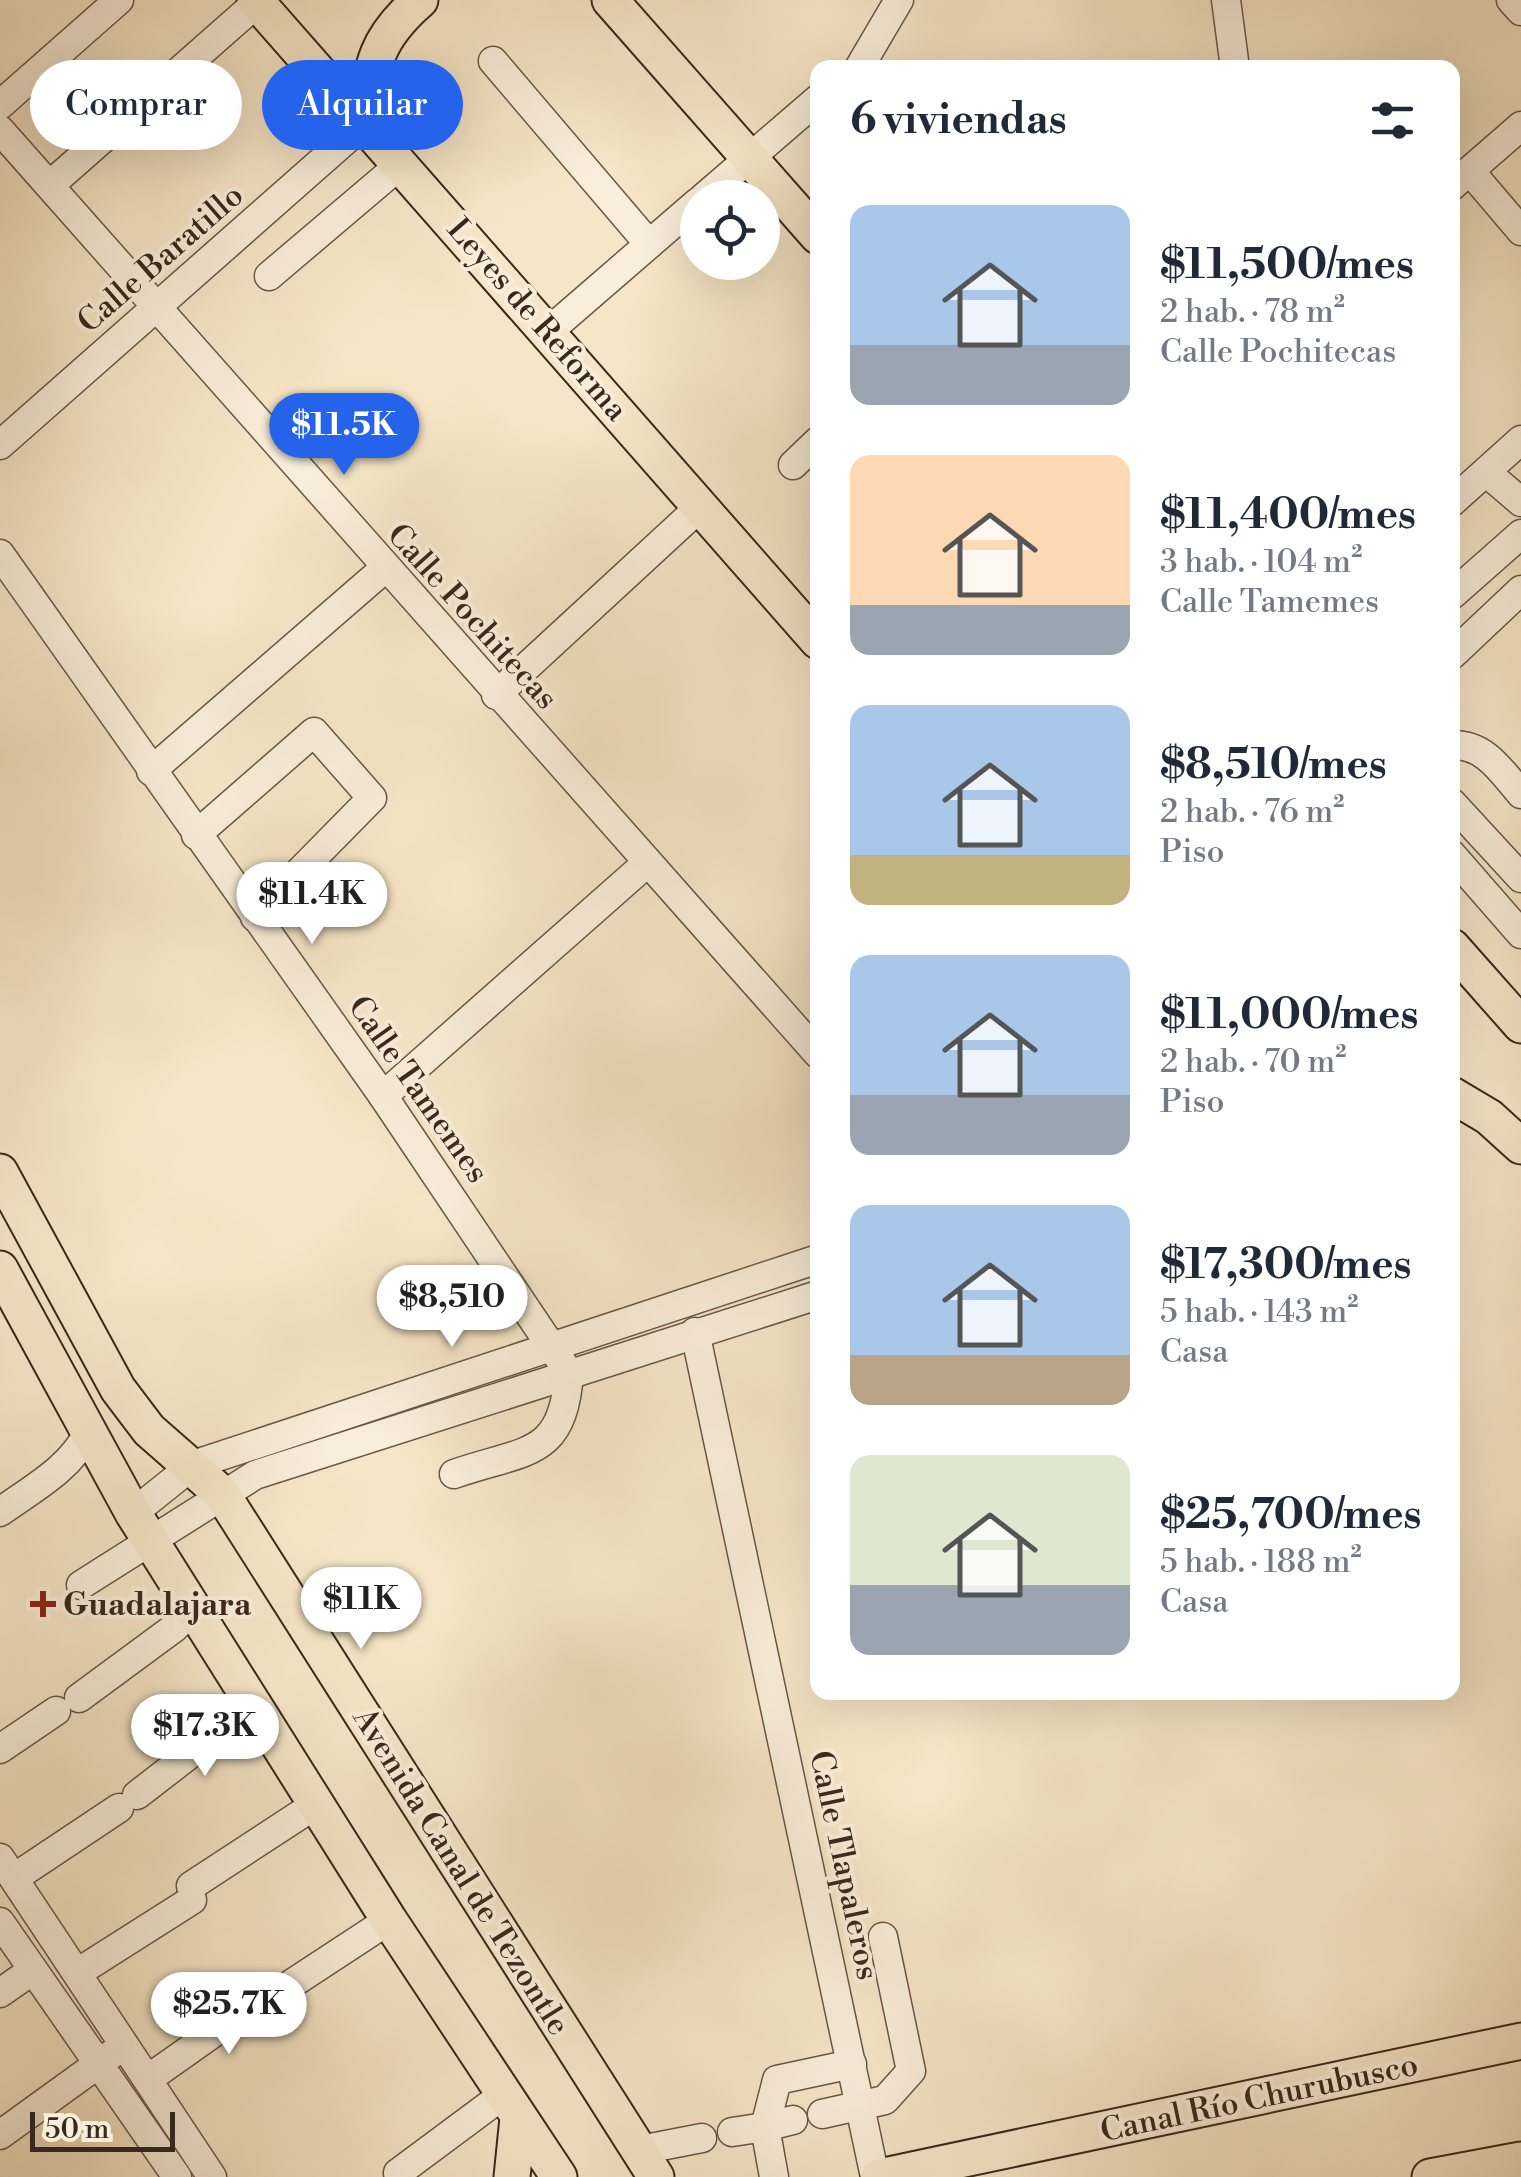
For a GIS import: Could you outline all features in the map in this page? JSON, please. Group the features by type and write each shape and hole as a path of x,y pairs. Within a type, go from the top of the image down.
{"main road":[{"name":"Leyes de Reforma","path":"257,0 310,60"},
{"path":"375,60 391,26 420,0"},
{"path":"610,0 810,227"},
{"name":"Leyes de Reforma","path":"389,150 810,632"},
{"path":"1460,956 1521,1025"},
{"path":"1460,1101 1489,1117 1521,1146"},
{"name":"Avenida Canal de Tezontle","path":"0,1172 118,1389 149,1430 222,1494 648,2164"},
{"path":"0,1269 142,1526 390,1920 559,2177"},
{"name":"Canal Río Churubusco","path":"877,2177 1521,2041"},
{"path":"510,2107 512,2177"},
{"path":"1430,2177 1521,2160"}],"street":[{"path":"0,105 119,0"},
{"path":"50,185 257,0"},
{"path":"865,60 899,0"},
{"path":"1226,0 1234,60"},
{"path":"1511,0 1521,11"},
{"path":"492,62 649,244"},
{"path":"723,180 810,107"},
{"path":"1521,126 1462,178 1521,230"},
{"name":"Calle Pochitecas","path":"0,130 384,569 810,1045"},
{"name":"Calle Baratillo","path":"0,445 334,150"},
{"path":"269,276 401,164"},
{"path":"549,330 680,217"},
{"path":"1460,496 1500,467 1521,440"},
{"path":"793,465 810,449"},
{"path":"1500,467 1521,502"},
{"path":"496,695 701,506"},
{"path":"1460,587 1521,534"},
{"name":"Calle Tamemes","path":"0,554 383,1096 570,1373"},
{"path":"152,771 384,569"},
{"path":"1460,647 1521,590"},
{"path":"196,835 314,732 372,798 256,916"},
{"path":"1460,745 1485,754 1521,794"},
{"path":"1460,811 1521,878"},
{"path":"383,1096 647,864"},
{"path":"1460,865 1521,934"},
{"path":"81,1585 142,1526 193,1465 810,1263"},
{"path":"142,1526 288,1462 810,1297"},
{"name":"Calle Tlapaleros","path":"695,1332 877,2177"},
{"path":"454,1474 548,1441 559,1428 570,1373"},
{"path":"0,1512 57,1472 79,1450 88,1433"},
{"path":"57,1472 89,1466 111,1474"},
{"path":"0,1749 68,1705 194,1608"},
{"path":"212,2177 7,1868 128,1801 256,1704"},
{"path":"78,1973 318,1803"},
{"path":"148,2079 390,1920"},
{"path":"0,1922 178,2177"},
{"path":"822,2114 885,2100 911,2072 883,1937"},
{"path":"0,1994 33,1970"},
{"path":"0,2135 126,2045"},
{"path":"774,2177 765,2127 776,2080 852,2064"},
{"path":"398,2173 510,2107"},
{"path":"732,2132 793,2120"},
{"path":"648,2164 702,2138"}],"place":[{"name":"Guadalajara","path":"43,1604"}]}
